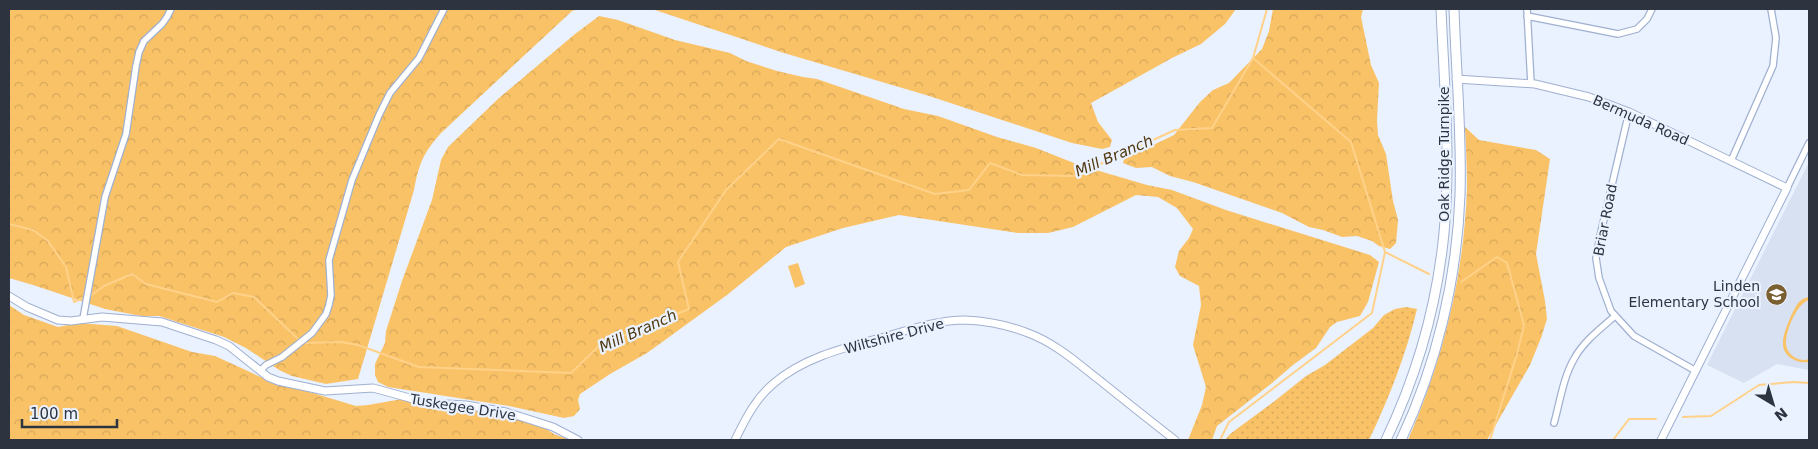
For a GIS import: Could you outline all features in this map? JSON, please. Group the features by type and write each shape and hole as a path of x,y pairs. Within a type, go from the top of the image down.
{"highway":[{"name":"Oak Ridge Turnpike","path":"1386,440 1406,394 1420,354 1434,301 1444,232 1447,171 1441,9"},
{"name":"Oak Ridge Turnpike","path":"1402,440 1419,400 1441,331 1454,264 1459,205 1460,158 1454,9"},
{"path":"1444,78 1456,79"},
{"path":"1406,394 1419,400"}],"street":[{"path":"83,320 85,300 105,196 126,134 139,52 144,41 162,24 171,9"},
{"path":"260,371 266,365 291,350 319,325 329,305 329,260 355,173 390,92 419,58 444,9"},
{"path":"1527,9 1531,84"},
{"path":"1527,16 1618,34 1637,29 1647,20 1652,9"},
{"path":"1731,161 1773,66 1776,38 1771,9"},
{"name":"Bermuda Road","path":"1456,79 1531,84 1589,97 1629,112 1787,188"},
{"name":"Briar Road","path":"1629,112 1596,258 1601,284 1615,316 1634,336 1696,371"},
{"path":"1661,440 1809,143"},
{"name":"Tuskegee Drive","path":"9,296 27,307 58,320 71,322 102,317 162,322 229,346 268,377 315,390 333,392 373,388 428,403 466,405 506,412 553,427 578,440"},
{"path":"1554,423 1573,359 1589,340 1615,316"},
{"name":"Wiltshire Drive","path":"735,440 750,411 763,393 772,384 794,370 839,350 943,322 964,320 1010,326 1042,338 1064,352 1174,440"}],"shaded area":[{"name":"Linden Elementary School","path":"1809,162 1809,370 1777,364 1744,383 1707,365"}],"green space":[{"path":"9,9 578,9 572,11 441,133 430,147 420,166 358,379 326,384 292,376 224,337 159,316 141,316 105,309 9,278"},
{"path":"652,9 1236,9 1225,24 1201,44 1091,103 1098,122 1112,140 1110,147 1102,149 1072,143 926,95 784,53"},
{"path":"1273,9 1363,9 1361,17 1371,65 1379,83 1378,135 1386,154 1393,201 1398,220 1396,243 1390,249 1357,236 1342,237 1309,227 1282,213 1193,182 1170,176 1152,167 1136,168 1123,163 1124,159 1174,135 1200,102 1213,90 1229,83 1262,49 1269,31"},
{"path":"599,16 618,20 675,40 730,53 746,61 777,71 817,79 904,109 938,116 997,137 1036,148 1079,165 1147,185 1172,190 1226,210 1370,255 1379,262 1368,302 1360,316 1337,322 1330,327 1316,348 1217,426 1212,440 1188,440 1202,405 1206,387 1193,345 1201,305 1199,286 1180,276 1175,267 1179,251 1193,229 1177,208 1158,197 1136,195 1073,227 1048,233 1018,233 899,215 843,228 786,247 727,295 647,353 580,394 578,400 580,409 574,416 564,418 509,406 388,387 378,382 375,375 375,364 385,343 386,331 402,281 432,200 441,160 448,147 499,98"},
{"path":"1465,127 1479,140 1536,150 1550,159 1536,254 1547,319 1530,365 1487,440 1408,440 1432,379 1450,317 1456,285 1465,221 1467,188"},
{"path":"798,263 805,284 795,288 788,266"},
{"path":"1809,297 1809,300 1800,306 1796,312 1786,339 1787,350 1794,357 1805,360 1809,359 1809,362 1800,362 1788,356 1784,349 1783,340 1788,322 1797,305 1801,300"},
{"path":"9,305 24,315 58,327 79,323 117,326 192,352 215,356 263,378 356,406 402,399 504,415 542,426 554,434 570,440 9,440"},
{"path":"1406,307 1417,309 1413,326 1396,376 1369,440 1225,440 1230,434 1306,376 1325,365 1373,328 1384,315 1395,309"}],"waterway":[{"name":"Mill Branch","path":"303,343 341,342 358,345 419,367 571,373 600,345 689,309 678,262 726,190 779,139 935,194 969,190 990,163 1022,175 1074,176 1175,130 1212,128 1253,58 1267,9"},
{"path":"1220,440 1229,422 1372,313 1385,252 1351,142 1253,58"},
{"name":"Mill Branch","path":"9,224 33,230 48,241 66,267 74,302 85,297"},
{"path":"1385,252 1429,274"},
{"path":"1461,282 1497,257 1507,263 1524,325 1517,354 1490,440"},
{"name":"Mill Branch","path":"90,296 104,286 132,274 146,284 217,302 233,293 254,297 299,340"},
{"path":"1683,417 1711,416 1759,385 1793,382 1809,383"},
{"path":"1613,440 1629,419 1656,419"}],"place":[{"name":"Linden Elementary School","path":"1776,294"}]}
